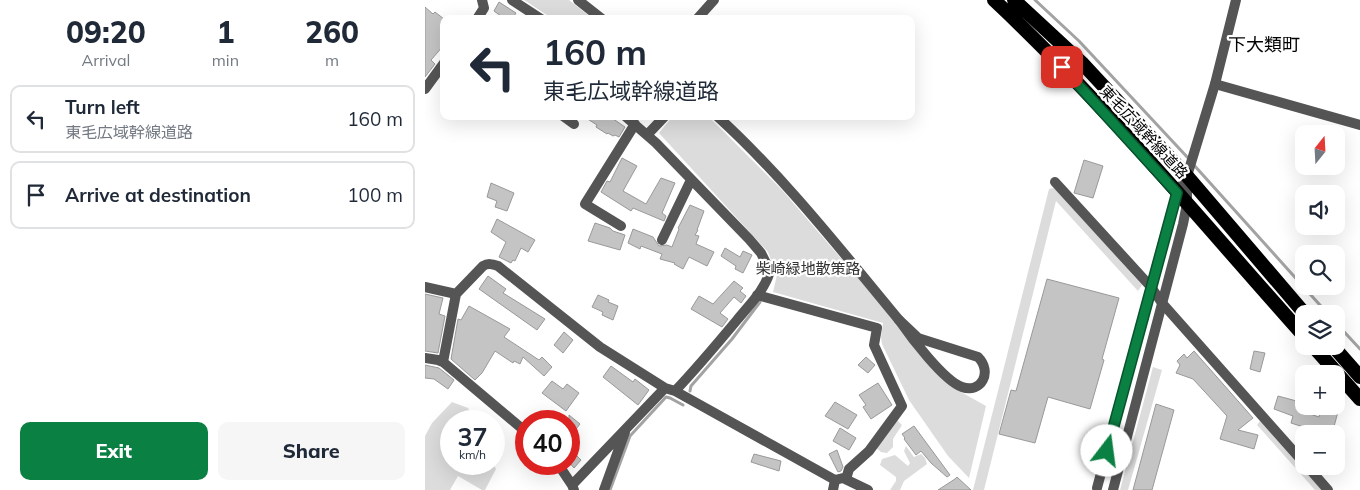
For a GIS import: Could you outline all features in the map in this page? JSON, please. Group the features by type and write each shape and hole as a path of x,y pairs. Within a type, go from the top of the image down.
{"highway":[{"name":"東毛広域幹線道路","path":"994,0 1036,40 1187,204 1295,326"},
{"name":"東毛広域幹線道路","path":"1014,0 1083,64 1187,176 1297,305"},
{"path":"1321,355 1360,398"},
{"path":"1341,355 1360,377"}],"street":[{"path":"480,15 484,8 482,0"},
{"path":"512,0 535,15"},
{"path":"578,0 597,15"},
{"path":"701,15 714,0"},
{"path":"1097,488 1177,193 1187,176 1215,84 1236,0"},
{"path":"425,89 440,68"},
{"path":"1215,84 1360,125"},
{"path":"568,120 573,124"},
{"path":"630,120 749,238 761,253 770,271 768,280 757,295 704,360 675,391"},
{"path":"647,135 661,120"},
{"path":"721,120 744,141 781,181 899,320 919,347 954,383 963,388 975,388 982,382 986,372 985,363 978,357 918,338 899,320"},
{"path":"621,226 585,204 635,124"},
{"path":"1113,490 1187,204 1187,176"},
{"path":"661,240 691,180"},
{"path":"1055,182 1151,287 1162,303 1295,453"},
{"path":"443,362 457,294 483,266 492,264 498,266 601,346 665,388 675,391 834,485 843,478 868,490"},
{"path":"425,287 457,294"},
{"path":"757,295 877,328 874,345 901,406 869,451 849,469 846,479"},
{"path":"425,358 443,362 515,423"},
{"path":"565,475 573,487 665,388"},
{"path":"604,490 626,429"},
{"path":"1315,475 1328,490"}],"green space":[{"path":"524,0 569,0 588,15 547,15"},
{"name":"柴崎緑地散策路","path":"670,120 712,120 782,190 952,387 986,406 969,478 948,456 909,400 882,344 883,323 773,292 777,275 768,252 659,133"},
{"path":"1049,189 1057,190 1142,285 1138,291 1056,201 984,490 973,490"},
{"path":"1153,367 1162,370 1128,490 1120,490"},
{"path":"452,402 469,410 444,410"},
{"path":"440,415 440,475 493,475 485,490 458,476 450,490 425,490 425,436 432,423"},
{"path":"897,420 902,425 893,439 893,447 887,453 881,452 875,447"},
{"path":"1260,421 1295,460 1295,468 1257,425"},
{"path":"906,446 914,457 921,454 927,464 904,481 900,490 890,490 896,481 896,477 880,465 882,459 895,455 908,466 910,463 904,451"},
{"path":"1302,475 1309,475 1322,490 1315,490"}],"building":[{"path":"499,2 516,13 515,15 500,15 494,11"},
{"path":"425,7 433,14 435,12 440,16 440,50 431,60 435,64 425,77"},
{"path":"589,120 615,120 625,127 619,137 607,134 596,127 597,125"},
{"path":"622,158 637,166 623,191 646,204 661,178 675,183 662,213 666,216 664,221 633,208 631,211 601,192 607,181 610,182"},
{"path":"1084,160 1103,166 1093,198 1074,193"},
{"path":"491,183 514,193 507,211 495,207 497,201 487,197"},
{"path":"690,205 704,211 695,235 699,236 696,244 714,252 707,266 689,257 683,269 675,263 660,259 662,254 641,246 640,249 628,243 633,229 653,237 659,246 667,245 672,247 678,228"},
{"path":"497,219 535,240 528,252 521,248 515,261 513,260 511,263 499,257 506,242 491,232"},
{"path":"595,223 625,235 620,250 588,241"},
{"path":"725,248 740,257 743,251 752,255 743,273 735,269 736,266 721,256"},
{"path":"488,276 506,289 503,293 545,319 537,330 479,289"},
{"path":"1047,279 1119,298 1090,409 1048,397 1035,443 999,434 1011,390 1016,391"},
{"path":"734,281 743,288 740,291 746,296 741,303 734,297 720,313 728,319 722,327 691,309 699,296 713,304"},
{"path":"425,294 443,298 439,314 445,316 438,353 425,351"},
{"path":"598,295 618,306 613,320 602,315 603,312 592,307"},
{"path":"469,306 510,329 504,337 539,360 542,357 552,367 544,376 523,357 520,364 514,361 513,363 495,351 482,373 475,380 451,359 458,319 461,320"},
{"path":"564,332 573,340 563,353 554,345"},
{"path":"1194,351 1253,418 1238,430 1258,435 1254,449 1220,439 1227,416 1193,379 1176,373 1180,365 1177,361 1184,354 1187,358"},
{"path":"1254,351 1265,353 1260,372 1250,369"},
{"path":"866,357 875,365 868,373 858,365"},
{"path":"425,365 439,368 454,380 448,389 434,379 425,378"},
{"path":"611,366 633,382 635,379 649,390 638,405 603,377"},
{"path":"552,381 563,389 567,384 579,393 567,410 565,410 542,393"},
{"path":"878,383 892,405 871,419 863,407 866,405 859,395"},
{"path":"1278,396 1295,401 1295,415 1319,417 1320,415 1337,415 1334,425 1297,425 1291,423 1293,416 1274,409"},
{"path":"835,402 857,415 848,429 825,416"},
{"path":"1156,404 1174,410 1152,490 1133,490"},
{"path":"914,426 950,475 947,477 921,451 916,455 904,439 902,434"},
{"path":"840,428 856,438 849,450 833,441"},
{"path":"837,450 843,467 838,472 829,454"},
{"path":"754,454 781,461 779,471 751,462"},
{"path":"957,477 971,490 938,490 955,479"}],"waterway":[{"path":"1035,0 1079,41 1189,159"},
{"path":"1193,164 1320,305"},
{"path":"690,391 691,386 732,339 760,302"},
{"path":"1345,333 1360,349"},
{"path":"610,490 630,436 666,397 683,405"}],"district":[{"name":"下大類町","path":"1264,44"}],"route":[{"path":"1062,67 1177,193 1107,451"}]}
